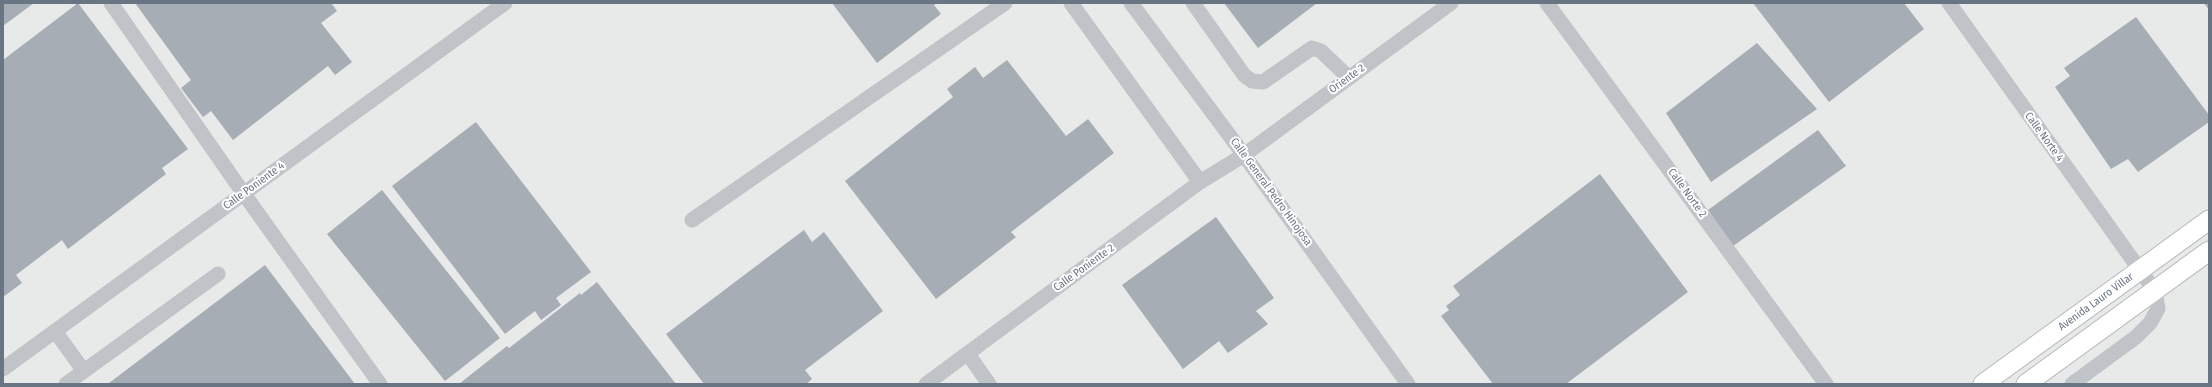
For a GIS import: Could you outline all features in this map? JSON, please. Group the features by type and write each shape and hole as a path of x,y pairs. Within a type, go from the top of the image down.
{"main road":[{"name":"Avenida Lauro Villar","path":"1983,384 2209,220"},
{"path":"2026,384 2209,251"}],"street":[{"path":"111,3 244,194 380,384"},
{"name":"Calle Poniente 4","path":"3,369 505,3"},
{"path":"692,220 1005,3"},
{"path":"1071,3 1200,182"},
{"name":"Calle General Pedro Hinojosa","path":"1131,3 1244,155 1408,384"},
{"path":"1193,3 1244,75 1252,81 1263,82 1312,48 1321,51 1348,77"},
{"name":"Oriente 2","path":"1244,155 1348,77 1451,3"},
{"name":"Calle Norte 2","path":"1547,3 1826,384"},
{"name":"Calle Norte 4","path":"1949,3 2155,291"},
{"name":"Calle Poniente 2","path":"926,384 1200,182 1244,155"},
{"path":"66,384 83,370 218,274"},
{"path":"2072,384 2136,337 2150,324 2158,310 2155,291"},
{"path":"55,331 83,370"},
{"path":"968,354 989,384"}],"shaded area":[{"path":"3,3 2209,3 2209,384 3,384"}],"building":[{"path":"3,3 34,3 3,26"},
{"path":"78,3 188,149 162,168 166,174 68,249 62,240 16,275 22,283 3,297 3,60"},
{"path":"135,3 331,3 337,11 321,23 352,62 335,75 328,66 233,140 211,111 203,117 181,88 191,80"},
{"path":"832,3 937,3 934,5 941,14 877,63"},
{"path":"1224,3 1317,3 1258,48"},
{"path":"1753,3 1904,3 1924,29 1829,102"},
{"path":"2204,3 2209,3 2209,10"},
{"path":"2136,17 2209,115 2209,122 2138,172 2128,159 2111,169 2055,87 2070,76 2064,68"},
{"path":"1757,43 1817,109 1711,182 1666,113"},
{"path":"1007,60 1066,136 1088,119 1114,153 1011,232 1016,237 936,299 845,181 953,97 947,89 975,67 983,78"},
{"path":"476,122 591,272 556,298 561,305 541,320 535,311 505,334 392,186"},
{"path":"1818,130 1846,166 1733,246 1708,210"},
{"path":"1600,174 1688,292 1566,384 1493,384 1441,316 1449,310 1446,306 1460,295 1453,286"},
{"path":"382,190 500,338 445,381 327,234"},
{"path":"1216,217 1274,298 1256,311 1268,324 1228,353 1219,341 1183,369 1122,285"},
{"path":"804,230 812,242 824,232 883,311 805,370 812,379 806,384 704,384 666,334"},
{"path":"265,265 355,384 109,383"},
{"path":"597,282 676,384 459,384 507,346 509,348 580,293 581,295"}]}
